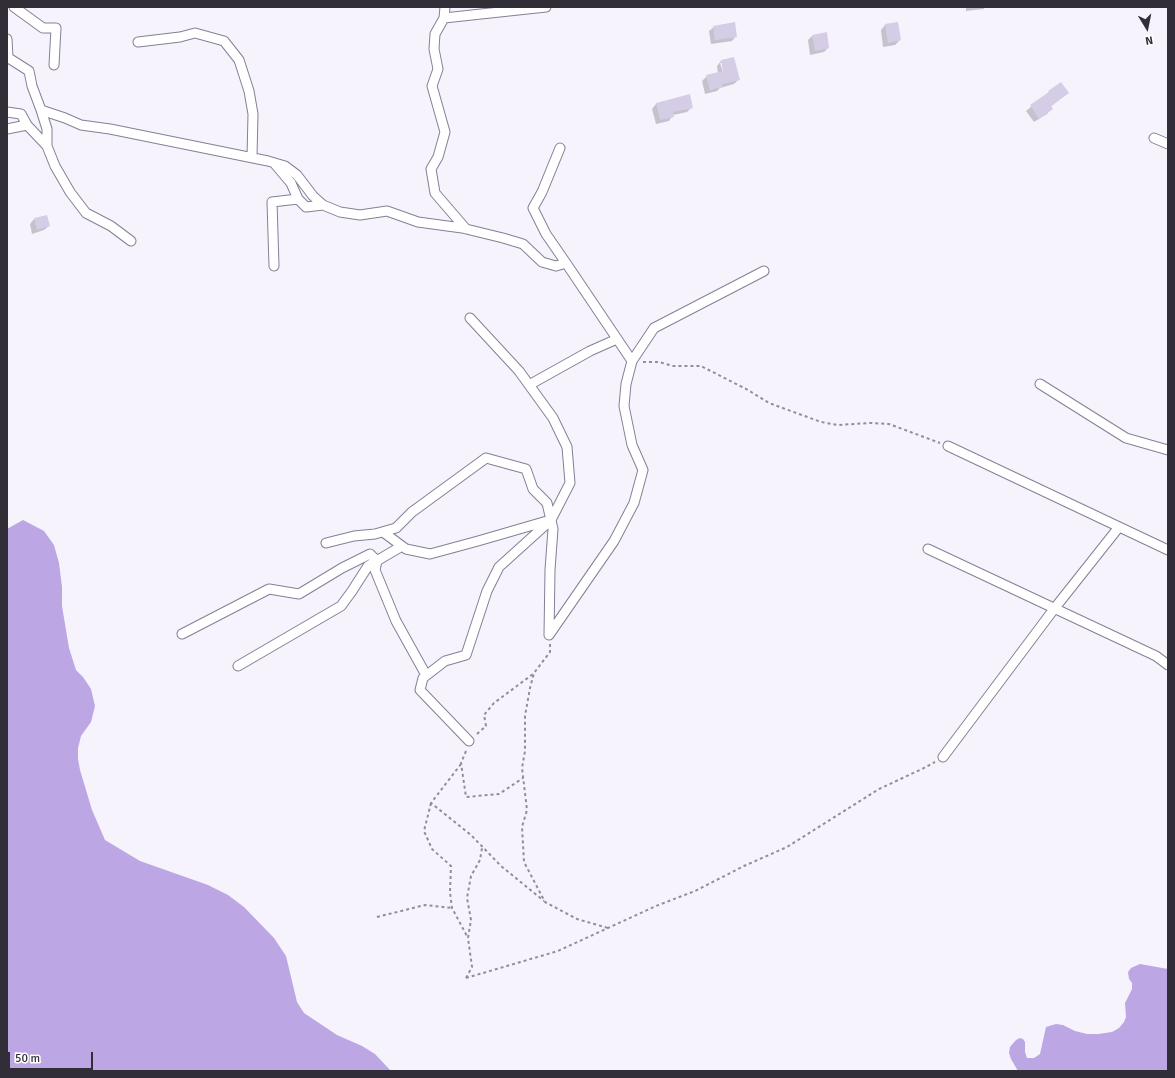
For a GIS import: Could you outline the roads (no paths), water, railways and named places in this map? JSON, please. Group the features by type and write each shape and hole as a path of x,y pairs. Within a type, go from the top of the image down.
{"street":[{"path":"14,7 43,28 56,28 54,65"},
{"path":"445,7 444,18 435,34 434,49 438,69 432,86 445,132 438,157 431,169 435,194 466,229"},
{"path":"444,18 546,7"},
{"path":"138,42 195,33 224,41 239,60 249,91 254,114 252,157"},
{"path":"7,39 7,57 29,71 32,86 47,129 47,146 55,166 70,192 86,213 111,226 131,242"},
{"path":"41,110 81,125 110,129 252,157 285,166 297,174 313,196 323,205 340,212 360,215 387,212 418,222 466,229 523,244 542,262 556,266 566,263"},
{"path":"7,112 21,114 27,125 47,146"},
{"path":"7,128 27,125"},
{"path":"1154,138 1168,144"},
{"path":"560,148 542,192 533,208 546,234 632,361"},
{"path":"274,163 291,183 298,199 306,207 323,205"},
{"path":"274,266 272,202 298,199"},
{"path":"326,543 396,528 412,512 486,458 526,469 534,489 547,503 553,529 550,570 549,635 614,541 634,502 644,470 632,445 624,406 626,384 632,361 654,328 764,271"},
{"path":"469,741 420,690 423,678 445,660 466,655 486,591 499,567 551,520 570,483 567,447 553,418 518,371 470,318"},
{"path":"529,385 590,351 617,339"},
{"path":"1040,384 1126,438 1168,450"},
{"path":"948,446 1168,550"},
{"path":"383,532 406,550 430,554 478,542 551,520"},
{"path":"943,757 1054,609 1120,527"},
{"path":"238,666 341,606 368,566 402,546"},
{"path":"928,550 1156,656 1168,665"},
{"path":"182,634 269,589 299,594 342,568 370,554 377,561"},
{"path":"377,561 375,570 396,622 426,675"}]}
